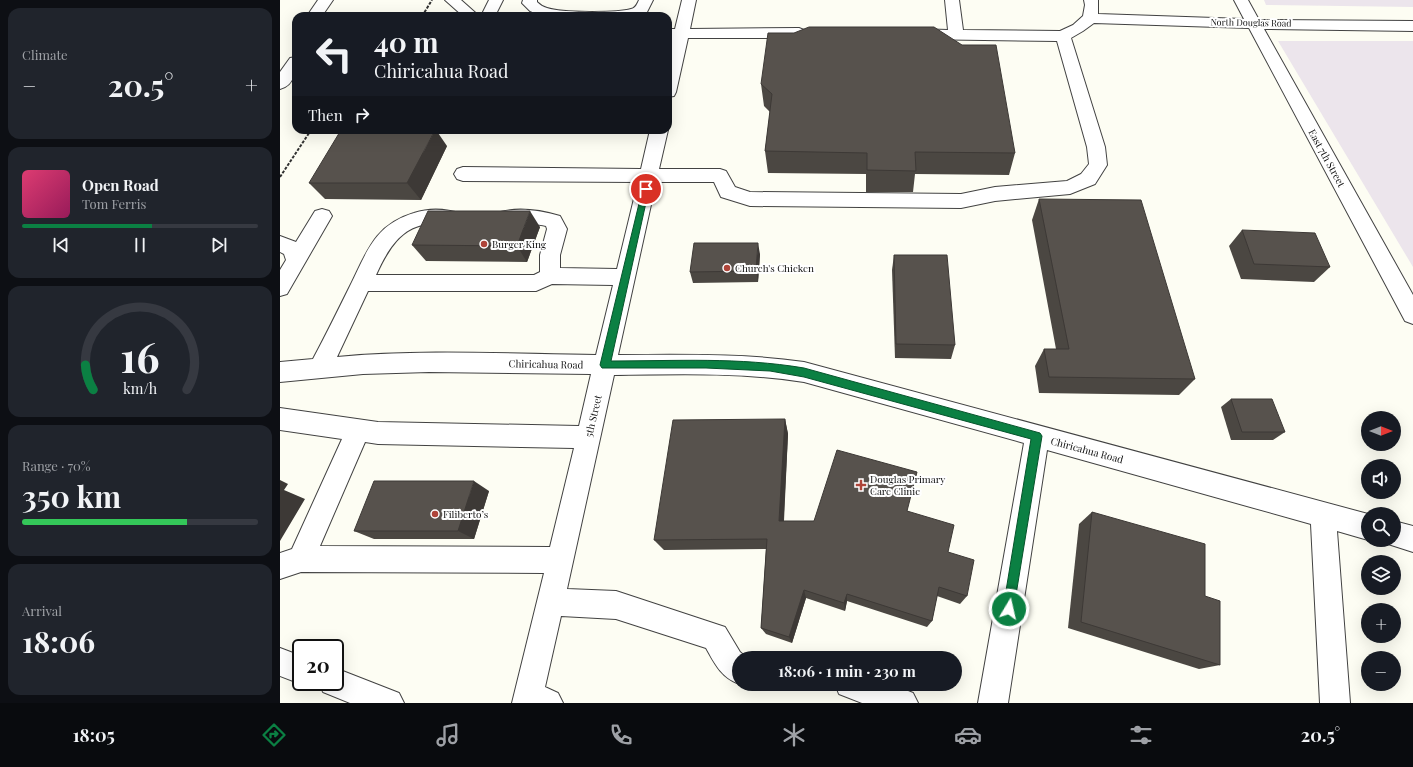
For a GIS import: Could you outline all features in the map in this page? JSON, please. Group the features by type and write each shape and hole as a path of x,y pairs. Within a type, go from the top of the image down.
{"street":[{"path":"317,12 326,0"},
{"path":"452,0 467,12"},
{"path":"490,12 496,0"},
{"path":"530,0 529,3 535,9 546,12"},
{"path":"636,12 644,7 646,0"},
{"path":"672,60 675,34 689,0"},
{"path":"952,0 956,34"},
{"path":"901,34 1063,36 1078,28 1090,18 1092,5 1090,0"},
{"name":"East 7th Street","path":"1241,0 1413,315"},
{"name":"North Douglas Road","path":"1090,18 1253,24 1413,26"},
{"path":"675,34 816,33"},
{"path":"463,174 720,176 728,192 750,199 961,201 995,194 1070,187 1088,179 1098,165 1096,147 1063,36"},
{"path":"280,57 292,57"},
{"path":"280,84 292,68"},
{"name":"5th Street","path":"535,701 550,602 658,134"},
{"path":"280,288 322,216"},
{"path":"320,368 385,238 402,224 422,218 478,219 537,217 553,221 557,229 550,255 550,276"},
{"path":"280,244 292,249 296,260"},
{"path":"362,283 536,283 550,276 625,277"},
{"name":"Chiricahua Road","path":"280,372 320,368 429,362 605,365 706,364 770,367 804,372 1361,525"},
{"path":"280,419 378,433 588,437"},
{"path":"358,430 290,562 560,560"},
{"path":"993,703 1037,436"},
{"path":"1323,515 1335,703"},
{"path":"1401,536 1413,540"},
{"path":"550,602 616,605 715,636 732,664"},
{"path":"280,662 292,667"},
{"path":"344,686 389,703"},
{"path":"869,691 903,703"}],"path":[{"path":"425,12 432,0"},
{"path":"280,177 309,134"}],"shaded area":[{"path":"1264,0 1413,0 1413,7 1266,5"},
{"path":"1278,41 1413,41 1413,267"}],"building":[{"path":"809,27 934,27 962,45 996,45 1015,153 915,152 916,171 867,170 867,153 765,151 772,94 761,84 768,33 794,33"},
{"path":"339,134 433,134 407,183 309,183"},
{"path":"1039,199 1141,200 1195,379 1049,377 1044,349 1069,349"},
{"path":"428,211 530,211 517,246 412,245"},
{"path":"1242,230 1315,233 1330,267 1254,264"},
{"path":"694,243 758,243 756,271 690,272"},
{"path":"894,255 947,255 955,345 896,344"},
{"path":"1231,399 1272,399 1285,432 1242,432"},
{"path":"785,419 779,521 814,521 837,450 917,472 907,511 954,525 948,552 974,560 967,596 939,587 932,621 847,594 844,603 804,590 789,637 761,628 767,539 654,540 673,420"},
{"path":"374,481 474,481 458,531 354,531"},
{"path":"1092,512 1205,544 1205,596 1220,601 1220,665 1081,622"}],"place":[{"name":"Burger King","path":"484,244"},
{"name":"Church's Chicken","path":"727,268"},
{"name":"Douglas Primary Care Clinic","path":"861,485"},
{"name":"Filiberto’s","path":"435,514"}],"route":[{"path":"646,189 605,365 706,364 770,367 804,372 1037,436 1009,609"}]}
